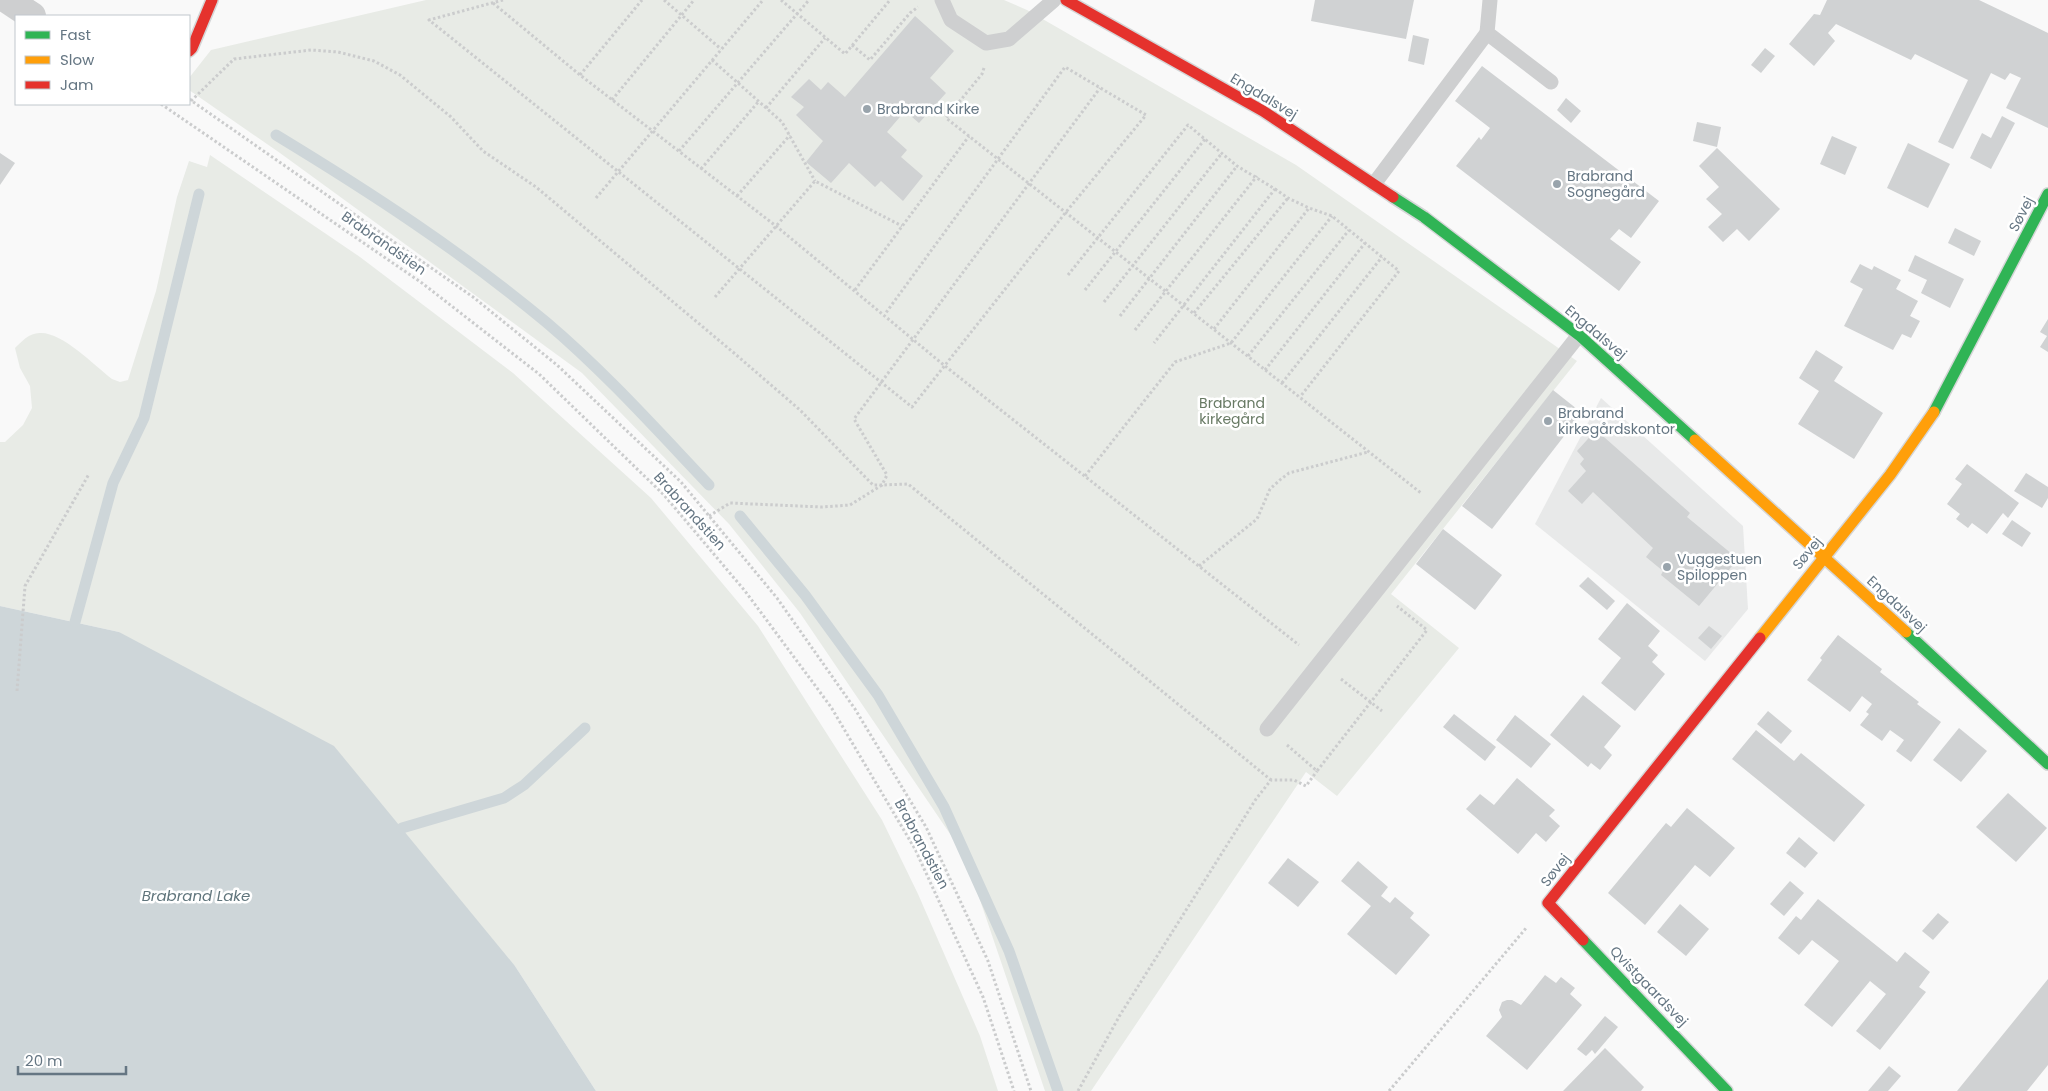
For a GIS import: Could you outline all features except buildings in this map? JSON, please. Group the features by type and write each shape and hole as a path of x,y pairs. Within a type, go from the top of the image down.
{"street":[{"path":"8,0 30,15"},
{"path":"190,50 212,0"},
{"name":"Engdalsvej","path":"1066,0 1263,111 1424,217 1579,335 1824,556 2048,764"},
{"name":"Søvej","path":"1548,903 1890,474 1936,409 2048,194"},
{"name":"Qvistgaardsvej","path":"1548,903 1727,1091"}],"lane":[{"path":"942,0 951,20 986,43 1009,39 1054,0"},
{"path":"1374,184 1487,33 1490,0"},
{"path":"1487,33 1552,82"},
{"path":"1267,729 1579,335"}],"path":[{"path":"503,0 428,20 912,407 1066,212 1146,116 1065,67 885,314"},
{"path":"580,76 642,0"},
{"path":"664,0 722,48"},
{"path":"612,100 694,0"},
{"path":"596,198 763,0"},
{"path":"781,0 845,54 890,0"},
{"path":"678,151 809,0"},
{"path":"492,3 580,76 776,226 914,338 945,366 1382,711"},
{"path":"852,45 870,60 910,13"},
{"path":"766,108 825,38"},
{"path":"1031,1091 988,961 926,827 855,709 777,598 681,482 557,365 473,297 190,100 234,59 311,50 338,52 374,61 400,75 451,117 483,151 536,187 800,410 832,446 873,485 908,484 1271,780 1294,780 1306,786 1427,630 1378,590"},
{"path":"712,60 782,122 815,181 902,226"},
{"path":"982,74 946,118 1441,509"},
{"path":"709,516 730,503 822,507 850,505 882,485 887,475 854,419 1100,88"},
{"path":"701,169 759,101"},
{"name":"Brabrandstien","path":"162,105 438,296 539,374 664,495 745,591 830,707 915,849 984,997 1014,1091"},
{"path":"1068,275 1188,125 1237,166 1257,176 1288,198 1332,216 1399,271 1300,397"},
{"path":"738,196 790,135"},
{"path":"854,290 969,136"},
{"path":"1085,290 1205,139"},
{"path":"1104,302 1222,153"},
{"path":"1120,316 1237,166"},
{"path":"1135,330 1257,176"},
{"path":"715,297 815,181"},
{"path":"1154,343 1275,189"},
{"path":"1194,314 1288,198"},
{"path":"1214,330 1309,208"},
{"path":"1085,476 1175,362 1231,343 1332,216"},
{"path":"1248,356 1349,230"},
{"path":"1265,370 1365,243"},
{"path":"1282,383 1382,257"},
{"path":"1199,566 1257,519 1270,489 1280,478 1289,473 1369,452"},
{"path":"17,691 26,586 89,474"},
{"path":"1267,729 1317,770"},
{"path":"1078,1091 1120,1015 1256,799 1271,780"},
{"path":"1389,1091 1548,903"}],"shaded area":[{"name":"Vuggestuen Spiloppen","path":"1601,398 1743,526 1748,609 1705,661 1535,524"}],"green space":[{"name":"Brabrand kirkegård","path":"426,0 1004,0 1027,10 1296,165 1577,361 1391,594 1459,648 1337,796 1306,772 1091,1091 1045,1091 965,856 800,613 729,524 582,373 280,153 190,91 190,77 211,50"},
{"path":"210,155 360,257 513,373 651,498 758,626 882,820 918,894 980,1036 998,1091 596,1091 515,966 119,632 0,606 0,442 5,442 23,425 32,408 30,386 20,368 15,348 33,334 50,334 68,344 112,379 120,382 128,380 156,291 177,197 189,161 207,167"}],"water":[{"name":"Brabrand Lake","path":"0,606 119,632 334,746 515,966 596,1091 0,1091"}],"waterway":[{"path":"276,135 346,178 415,224 514,296 589,361 630,401 709,485"},
{"path":"75,622 113,483 144,418 199,194"},
{"path":"740,516 805,595 878,695 944,807 1009,951 1058,1091"},
{"path":"402,828 504,798 524,785 585,728"}],"traffic: fast":[{"path":"1934,412 2048,194"},
{"path":"1393,197 1424,217 1579,335 1695,440"},
{"path":"1906,632 2048,764"},
{"path":"1583,940 1727,1091"}],"traffic: slow":[{"path":"1760,638 1890,475 1934,412"},
{"path":"1695,440 1906,632"}],"traffic: jam":[{"path":"190,50 212,0"},
{"path":"1066,0 1263,111 1393,197"},
{"path":"1583,940 1548,903 1760,638"}],"place":[{"name":"Brabrand Kirke","path":"867,109"},
{"name":"Brabrand Sognegård","path":"1557,184"},
{"name":"Brabrand kirkegårdskontor","path":"1548,421"},
{"name":"Vuggestuen Spiloppen","path":"1667,567"}]}
